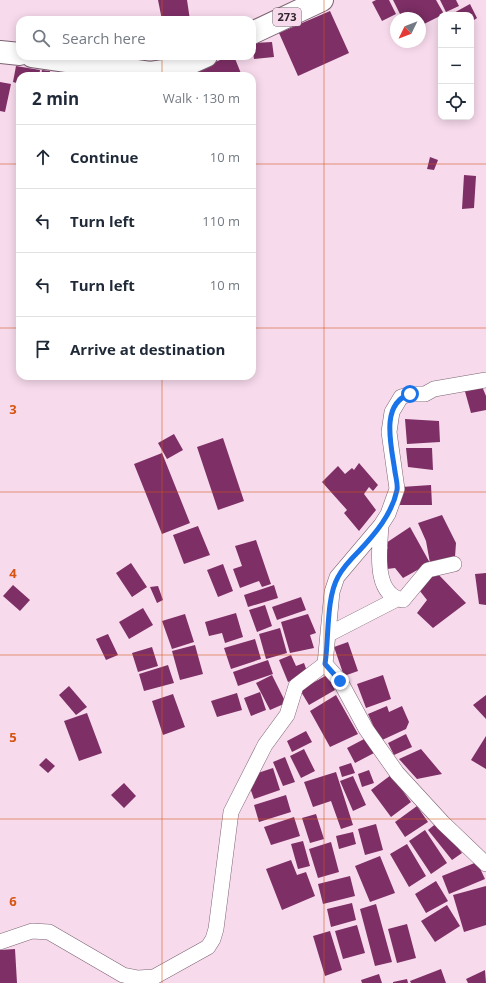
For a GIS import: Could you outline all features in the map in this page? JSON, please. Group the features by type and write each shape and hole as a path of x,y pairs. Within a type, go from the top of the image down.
{"main road":[{"name":"273","path":"256,32 322,0"},
{"path":"0,52 16,54"},
{"path":"60,60 143,72"},
{"path":"158,72 191,64 198,60"}],"street":[{"path":"0,942 32,931 49,932 123,975 138,978 154,977 208,947 213,939 216,929 231,812 265,745 286,715 296,686 325,664 332,592 338,577 381,525 397,489 389,432 392,412 401,397 410,394 425,394 434,389 486,380"},
{"path":"381,525 380,562 382,579 386,589 397,599 403,600 428,570 454,564"},
{"path":"329,634 397,599"},
{"path":"325,664 340,681 366,728 397,773 443,823 486,864"}],"building":[{"path":"158,0 187,0 189,16 161,16"},
{"path":"376,0 389,0 395,12 390,12 390,17 382,21 372,2"},
{"path":"393,0 436,0 443,12 438,12 438,17 426,23 426,12 399,12"},
{"path":"440,0 456,0 459,6 446,12"},
{"path":"470,4 474,12 455,12"},
{"path":"330,11 349,53 298,76 279,33"},
{"path":"474,12 477,18 474,20"},
{"path":"272,42 274,57 256,59 256,43"},
{"path":"220,60 236,60 240,72 193,72"},
{"path":"16,66 40,70 40,72 16,72 16,83 13,82"},
{"path":"42,70 50,71 50,72 42,72"},
{"path":"0,82 11,84 5,112 0,111"},
{"path":"430,157 438,160 434,170 427,169"},
{"path":"464,175 476,176 474,208 462,209"},
{"path":"481,384 486,396 486,410 471,413 464,388"},
{"path":"405,419 439,421 440,442 407,444"},
{"path":"174,434 183,450 167,459 158,443"},
{"path":"223,438 244,501 218,510 197,447"},
{"path":"406,448 432,448 433,470 408,467"},
{"path":"162,453 190,523 162,534 134,464"},
{"path":"359,463 378,485 373,491 369,487 364,494 376,510 359,531 344,513 347,510 322,482 338,466 345,474 352,468 354,470"},
{"path":"431,485 432,505 400,505 401,487"},
{"path":"442,515 456,543 455,557 430,563 426,541 418,523"},
{"path":"198,526 210,555 184,564 173,535"},
{"path":"410,527 430,563 403,578 395,568 387,569 383,553 388,548 386,543"},
{"path":"256,540 271,584 262,587 259,581 240,588 233,569 242,566 235,546"},
{"path":"131,563 147,587 132,597 116,573"},
{"path":"223,564 233,591 218,597 207,570"},
{"path":"437,573 466,603 433,628 417,613 427,600 416,586"},
{"path":"486,573 486,605 479,604 475,574"},
{"path":"13,585 30,600 20,611 3,596"},
{"path":"274,585 278,598 248,607 244,595"},
{"path":"158,586 163,600 157,603 150,587"},
{"path":"301,597 306,610 277,620 272,607"},
{"path":"265,605 272,626 257,632 249,610"},
{"path":"143,608 153,625 129,639 119,622"},
{"path":"236,613 243,637 225,643 222,633 209,636 205,622"},
{"path":"185,614 194,642 172,649 162,621"},
{"path":"308,614 316,633 310,635 314,648 290,653 281,622"},
{"path":"280,628 287,653 266,659 259,634"},
{"path":"108,634 118,655 106,660 96,639"},
{"path":"255,639 261,659 231,669 224,648"},
{"path":"348,642 358,671 344,676 334,647"},
{"path":"195,645 203,674 180,680 172,651"},
{"path":"152,647 158,666 138,672 132,653"},
{"path":"291,655 296,666 304,663 308,674 288,682 279,660"},
{"path":"268,660 273,674 238,686 233,672"},
{"path":"168,665 174,683 144,691 139,674"},
{"path":"272,675 286,703 270,710 256,683"},
{"path":"327,675 335,690 309,705 300,690"},
{"path":"383,675 391,699 366,708 357,684"},
{"path":"69,686 87,707 76,715 59,695"},
{"path":"260,692 266,710 251,716 244,698"},
{"path":"237,693 242,710 217,717 211,701"},
{"path":"173,694 185,727 163,735 152,701"},
{"path":"336,695 358,734 330,747 310,711"},
{"path":"486,695 486,719 473,705"},
{"path":"387,706 389,712 402,706 409,722 406,729 380,741 368,714"},
{"path":"87,713 102,753 79,761 64,721"},
{"path":"306,731 312,742 292,752 287,741"},
{"path":"406,734 412,747 394,755 388,743"},
{"path":"486,736 486,769 471,760"},
{"path":"366,738 374,753 355,763 347,748"},
{"path":"304,749 315,771 301,778 290,756"},
{"path":"421,749 442,774 417,779 399,759"},
{"path":"285,757 295,782 283,786 273,762"},
{"path":"46,758 55,766 48,773 39,765"},
{"path":"351,763 355,773 342,777 339,767"},
{"path":"273,768 280,790 254,799 249,785 255,783 252,775"},
{"path":"369,770 374,783 362,787 358,774"},
{"path":"336,772 353,825 341,829 331,801 313,807 304,782"},
{"path":"391,775 411,802 391,817 371,790"},
{"path":"353,776 366,805 353,811 340,781"},
{"path":"124,783 136,796 124,808 111,795"},
{"path":"286,795 291,812 259,822 254,805"},
{"path":"417,806 428,822 405,837 395,822"},
{"path":"316,814 324,839 310,843 302,818"},
{"path":"294,817 300,836 271,845 264,827"},
{"path":"438,822 462,853 452,860 428,830"},
{"path":"376,824 383,850 365,855 358,829"},
{"path":"425,830 447,863 431,874 409,841"},
{"path":"353,832 356,844 339,849 336,836"},
{"path":"303,841 310,866 298,869 291,844"},
{"path":"331,842 339,872 318,878 309,849"},
{"path":"407,844 426,876 409,887 390,854"},
{"path":"380,856 395,893 370,902 355,866"},
{"path":"291,860 297,875 306,872 315,896 282,910 266,869"},
{"path":"477,862 485,879 449,894 442,876"},
{"path":"350,876 355,896 323,904 318,884"},
{"path":"436,881 448,901 426,913 415,894"},
{"path":"486,886 486,925 464,932 453,895"},
{"path":"352,903 356,920 331,927 327,909"},
{"path":"376,904 392,962 375,966 360,909"},
{"path":"447,905 460,926 435,942 421,921"},
{"path":"407,924 416,958 397,963 388,929"},
{"path":"357,925 365,953 343,959 335,931"},
{"path":"330,931 342,970 325,976 313,936"},
{"path":"15,949 17,983 0,983 0,950"},
{"path":"441,969 446,983 411,983 410,981"},
{"path":"485,970 486,983 468,983 466,979"},
{"path":"379,974 382,983 362,983 361,980"},
{"path":"407,979 408,983 393,983 393,982"}],"route":[{"path":"340,681 325,664 332,592 338,577 346,565 374,534 388,514 397,489 389,432 392,412 401,397 410,394"}]}
